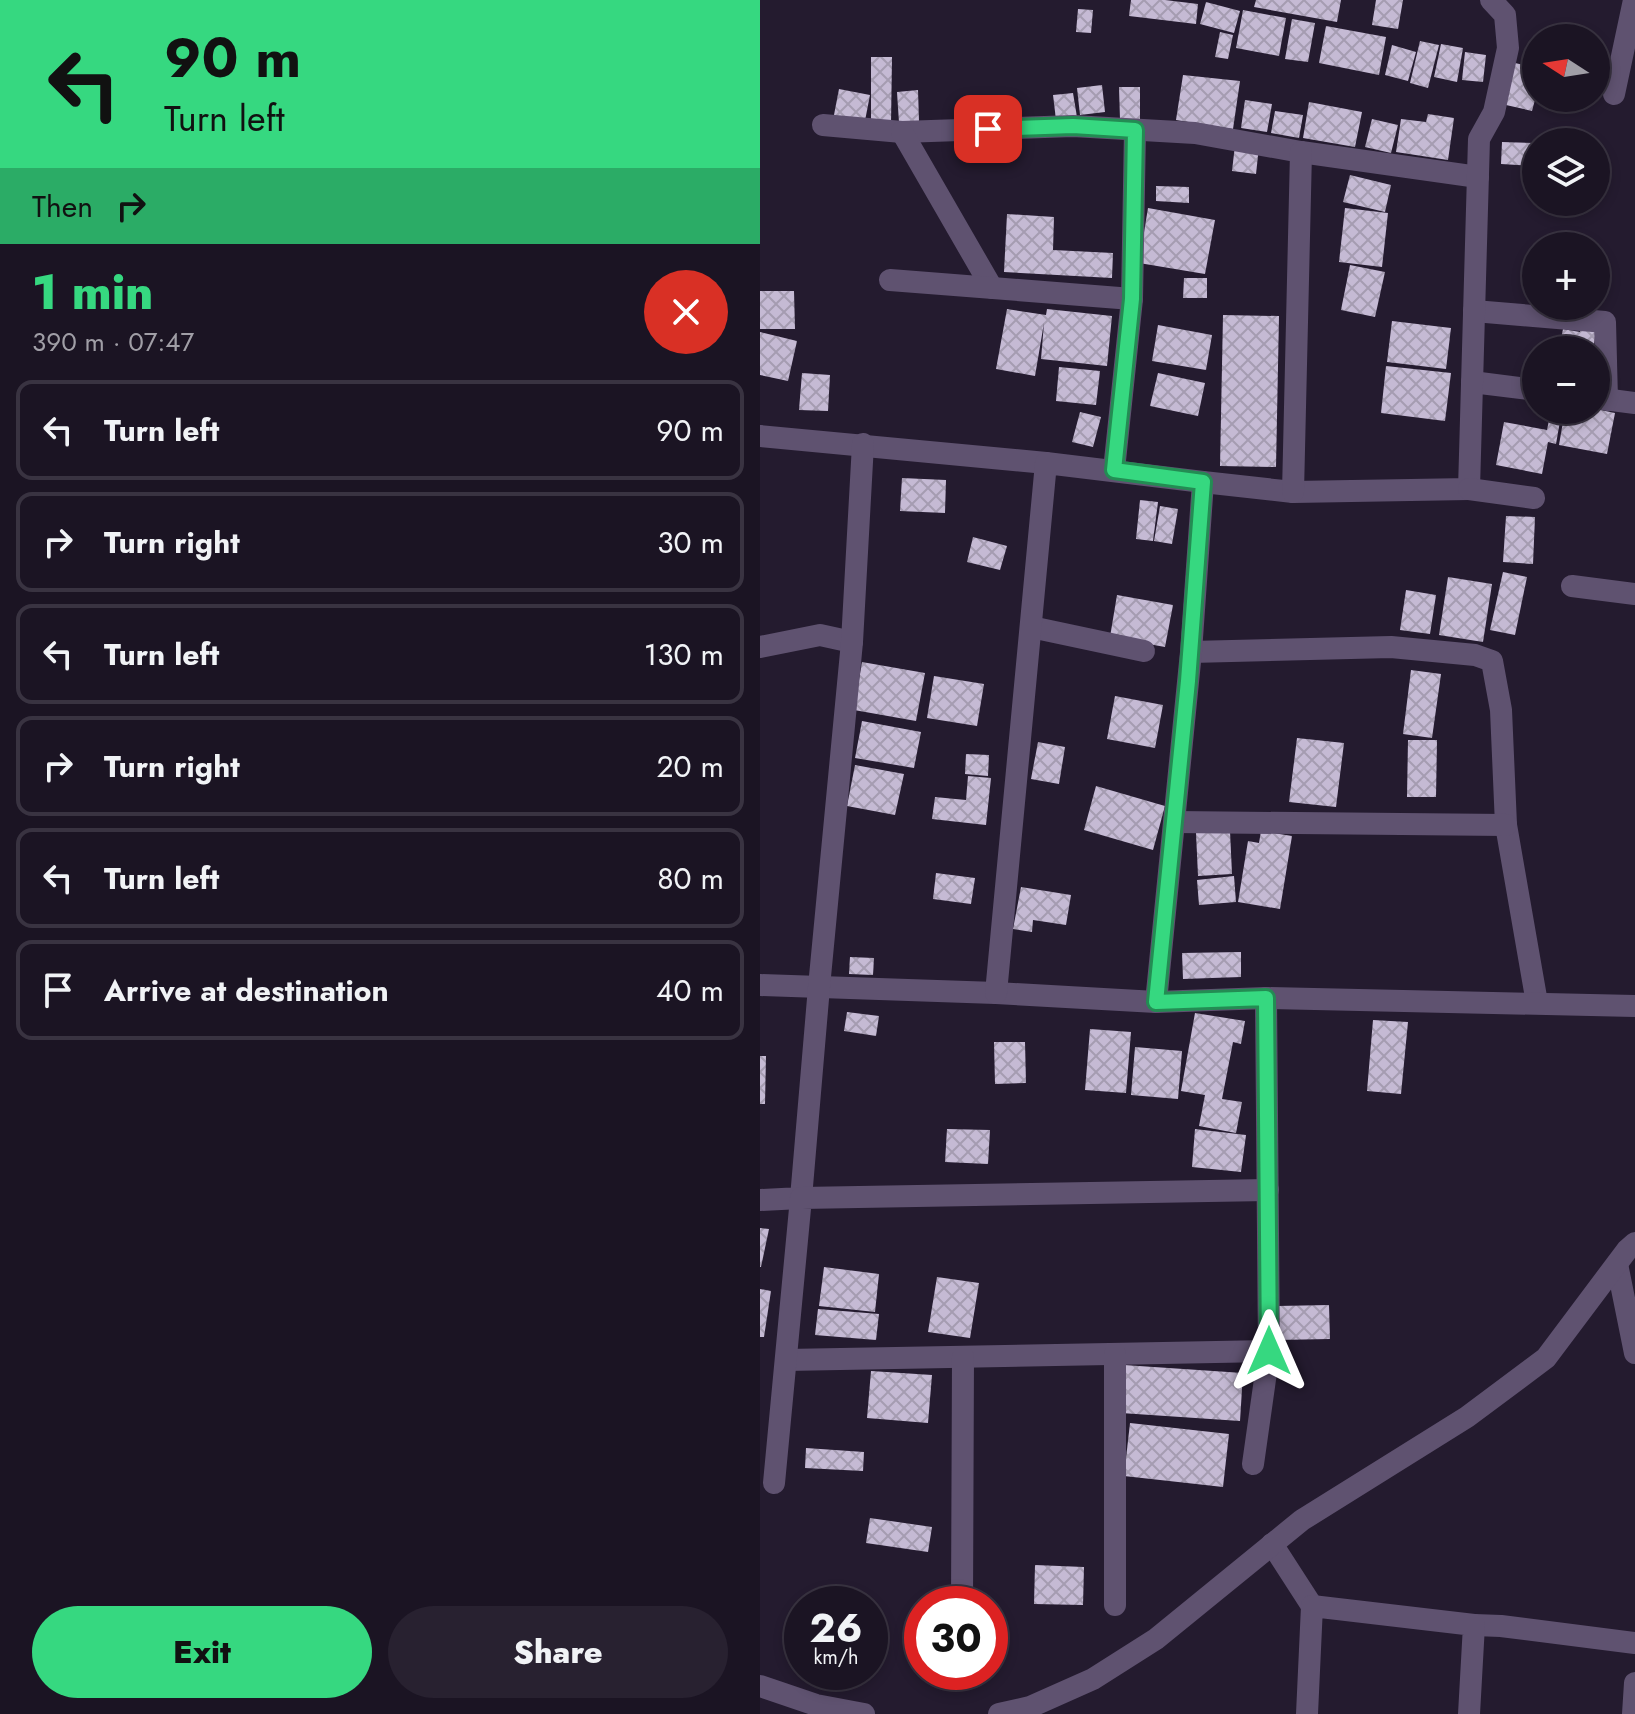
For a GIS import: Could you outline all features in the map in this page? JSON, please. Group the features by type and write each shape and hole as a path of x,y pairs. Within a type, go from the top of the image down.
{"street":[{"path":"1469,489 1479,139 1494,112 1508,48 1505,15 1491,0"},
{"path":"1614,94 1634,0"},
{"path":"823,125 902,132 1073,126 1195,133 1301,152 1478,177"},
{"path":"1114,470 1132,299 1135,130"},
{"path":"902,132 992,288"},
{"path":"1293,492 1301,152"},
{"path":"890,280 1132,299"},
{"path":"1474,311 1605,322 1604,336"},
{"path":"1472,382 1522,388"},
{"path":"1610,400 1635,403"},
{"path":"760,436 1114,470 1293,492 1469,489 1534,498"},
{"path":"774,1483 852,642 863,444"},
{"path":"996,993 1046,463"},
{"path":"1156,1002 1191,652 1203,482"},
{"path":"1572,586 1635,594"},
{"path":"1031,627 1144,651"},
{"path":"760,647 820,635 852,642"},
{"path":"1191,652 1391,647 1475,655 1492,661 1501,710 1506,825 1537,1003"},
{"path":"1175,822 1506,825"},
{"path":"760,985 1156,1002 1266,998 1635,1006"},
{"path":"1253,1464 1269,1351 1266,998"},
{"path":"760,1200 1268,1190"},
{"path":"999,1714 1030,1707 1093,1679 1156,1639 1302,1520 1467,1417 1546,1358 1635,1243"},
{"path":"1617,1264 1635,1353"},
{"path":"786,1360 1269,1351"},
{"path":"1115,1354 1115,1605"},
{"path":"962,1586 963,1357"},
{"path":"1272,1544 1312,1606 1307,1714"},
{"path":"1312,1606 1635,1643"},
{"path":"1469,1714 1474,1625"},
{"path":"1633,1714 1635,1683"},
{"path":"760,1686 816,1705 864,1714"}],"building":[{"path":"1131,0 1198,4 1196,24 1129,16"},
{"path":"1256,0 1341,0 1337,22 1254,7"},
{"path":"1376,0 1403,0 1398,29 1372,25"},
{"path":"1206,2 1240,11 1234,33 1200,24"},
{"path":"1078,9 1093,10 1091,33 1076,32"},
{"path":"1243,10 1286,18 1279,56 1236,48"},
{"path":"1292,19 1315,23 1308,62 1285,59"},
{"path":"1326,26 1386,37 1379,75 1319,63"},
{"path":"1220,32 1233,35 1228,59 1215,57"},
{"path":"1420,41 1439,45 1428,88 1410,83"},
{"path":"1441,44 1463,48 1457,82 1434,77"},
{"path":"1392,45 1416,52 1408,81 1385,75"},
{"path":"1465,52 1486,55 1483,82 1462,80"},
{"path":"871,57 892,57 891,124 871,123"},
{"path":"1515,63 1522,65 1522,109 1506,105"},
{"path":"1183,75 1240,81 1233,129 1176,120"},
{"path":"1102,85 1105,112 1080,115 1077,88"},
{"path":"1119,87 1140,87 1140,120 1120,120"},
{"path":"839,89 870,95 864,126 833,120"},
{"path":"918,90 919,121 899,123 897,92"},
{"path":"1073,93 1077,117 1056,120 1053,95"},
{"path":"1245,100 1272,104 1267,132 1241,128"},
{"path":"1309,102 1362,112 1355,147 1303,138"},
{"path":"1275,111 1303,115 1299,138 1271,133"},
{"path":"1428,114 1454,118 1448,160 1396,152 1401,119 1426,122"},
{"path":"1372,119 1398,125 1391,153 1365,147"},
{"path":"1502,142 1522,143 1522,165 1501,164"},
{"path":"1235,145 1259,147 1256,174 1232,171"},
{"path":"1350,175 1391,185 1385,212 1343,202"},
{"path":"1156,186 1189,187 1189,203 1156,201"},
{"path":"1148,208 1215,220 1205,274 1139,263"},
{"path":"1345,208 1388,213 1382,267 1339,262"},
{"path":"1007,214 1054,217 1053,250 1113,253 1112,278 1004,272"},
{"path":"1350,265 1385,272 1375,317 1341,310"},
{"path":"1184,278 1207,278 1207,298 1183,298"},
{"path":"760,291 794,291 795,329 760,329"},
{"path":"1007,309 1046,315 1047,309 1112,316 1107,366 1041,359 1044,323 1035,376 996,369"},
{"path":"1223,315 1279,316 1276,467 1220,466"},
{"path":"1392,321 1451,328 1446,369 1387,362"},
{"path":"1158,325 1212,335 1206,370 1152,361"},
{"path":"1563,329 1596,332 1595,336 1562,336"},
{"path":"760,332 797,341 788,381 760,375"},
{"path":"1386,366 1451,373 1445,421 1381,413"},
{"path":"1059,367 1100,371 1096,405 1056,401"},
{"path":"802,373 830,375 828,411 799,410"},
{"path":"1158,373 1205,383 1198,416 1150,406"},
{"path":"1080,412 1101,417 1093,447 1072,442"},
{"path":"1610,412 1615,413 1607,454 1559,445 1563,424 1610,424"},
{"path":"1504,422 1547,430 1548,424 1560,424 1556,444 1548,442 1542,474 1496,465"},
{"path":"902,478 946,480 945,513 900,511"},
{"path":"1140,500 1158,502 1153,541 1136,539"},
{"path":"1160,506 1178,509 1172,544 1154,541"},
{"path":"1506,516 1535,517 1533,564 1503,562"},
{"path":"973,537 1007,546 1000,570 967,562"},
{"path":"1503,572 1527,577 1515,635 1490,630"},
{"path":"1448,577 1492,584 1483,642 1439,635"},
{"path":"1406,590 1436,595 1430,634 1400,630"},
{"path":"1117,595 1173,605 1165,647 1110,637"},
{"path":"862,662 925,673 916,721 854,710"},
{"path":"1411,670 1441,674 1432,738 1403,734"},
{"path":"934,676 984,684 977,726 927,718"},
{"path":"1115,696 1163,705 1155,748 1107,739"},
{"path":"862,721 921,732 914,768 855,758"},
{"path":"1297,738 1344,743 1336,807 1289,802"},
{"path":"1408,740 1437,740 1436,797 1407,797"},
{"path":"1038,742 1065,747 1059,784 1031,779"},
{"path":"966,754 989,755 988,776 965,774"},
{"path":"855,765 904,774 895,815 847,806"},
{"path":"968,776 991,778 986,825 932,819 935,797 966,800"},
{"path":"1096,786 1165,806 1153,850 1084,830"},
{"path":"1230,831 1232,874 1198,876 1196,833"},
{"path":"1261,831 1292,836 1280,909 1238,902 1248,841 1259,843"},
{"path":"936,873 975,878 971,904 933,899"},
{"path":"1234,876 1236,902 1199,905 1197,880"},
{"path":"1021,887 1071,895 1066,925 1033,920 1032,932 1013,929"},
{"path":"1241,952 1241,977 1183,979 1182,953"},
{"path":"850,957 874,958 873,975 849,974"},
{"path":"847,1012 879,1016 876,1036 844,1031"},
{"path":"1195,1013 1245,1021 1241,1044 1233,1042 1222,1099 1242,1102 1236,1133 1199,1126 1205,1095 1181,1091"},
{"path":"1373,1020 1408,1022 1401,1094 1367,1091"},
{"path":"1090,1029 1131,1032 1126,1093 1085,1090"},
{"path":"994,1042 1025,1042 1026,1083 995,1084"},
{"path":"1135,1047 1182,1051 1178,1099 1131,1095"},
{"path":"760,1056 766,1056 765,1104 760,1104"},
{"path":"947,1129 990,1130 988,1164 945,1162"},
{"path":"1195,1129 1246,1135 1241,1172 1192,1167"},
{"path":"760,1228 769,1229 761,1267 760,1267"},
{"path":"824,1267 879,1274 875,1312 819,1306"},
{"path":"937,1277 979,1283 970,1338 928,1332"},
{"path":"760,1289 771,1291 764,1337 760,1337"},
{"path":"1329,1305 1330,1339 1277,1340 1277,1306"},
{"path":"818,1309 879,1314 876,1340 815,1335"},
{"path":"1124,1365 1243,1373 1240,1421 1121,1413"},
{"path":"871,1371 932,1375 928,1423 867,1418"},
{"path":"1130,1423 1229,1434 1223,1487 1124,1476"},
{"path":"806,1448 864,1452 863,1471 805,1468"},
{"path":"870,1518 932,1527 928,1552 866,1543"},
{"path":"1035,1565 1084,1567 1083,1605 1034,1604"}],"route":[{"path":"988,129 1073,126 1135,130 1132,299 1114,470 1203,482 1188,681 1156,1002 1266,998 1269,1351"}]}
